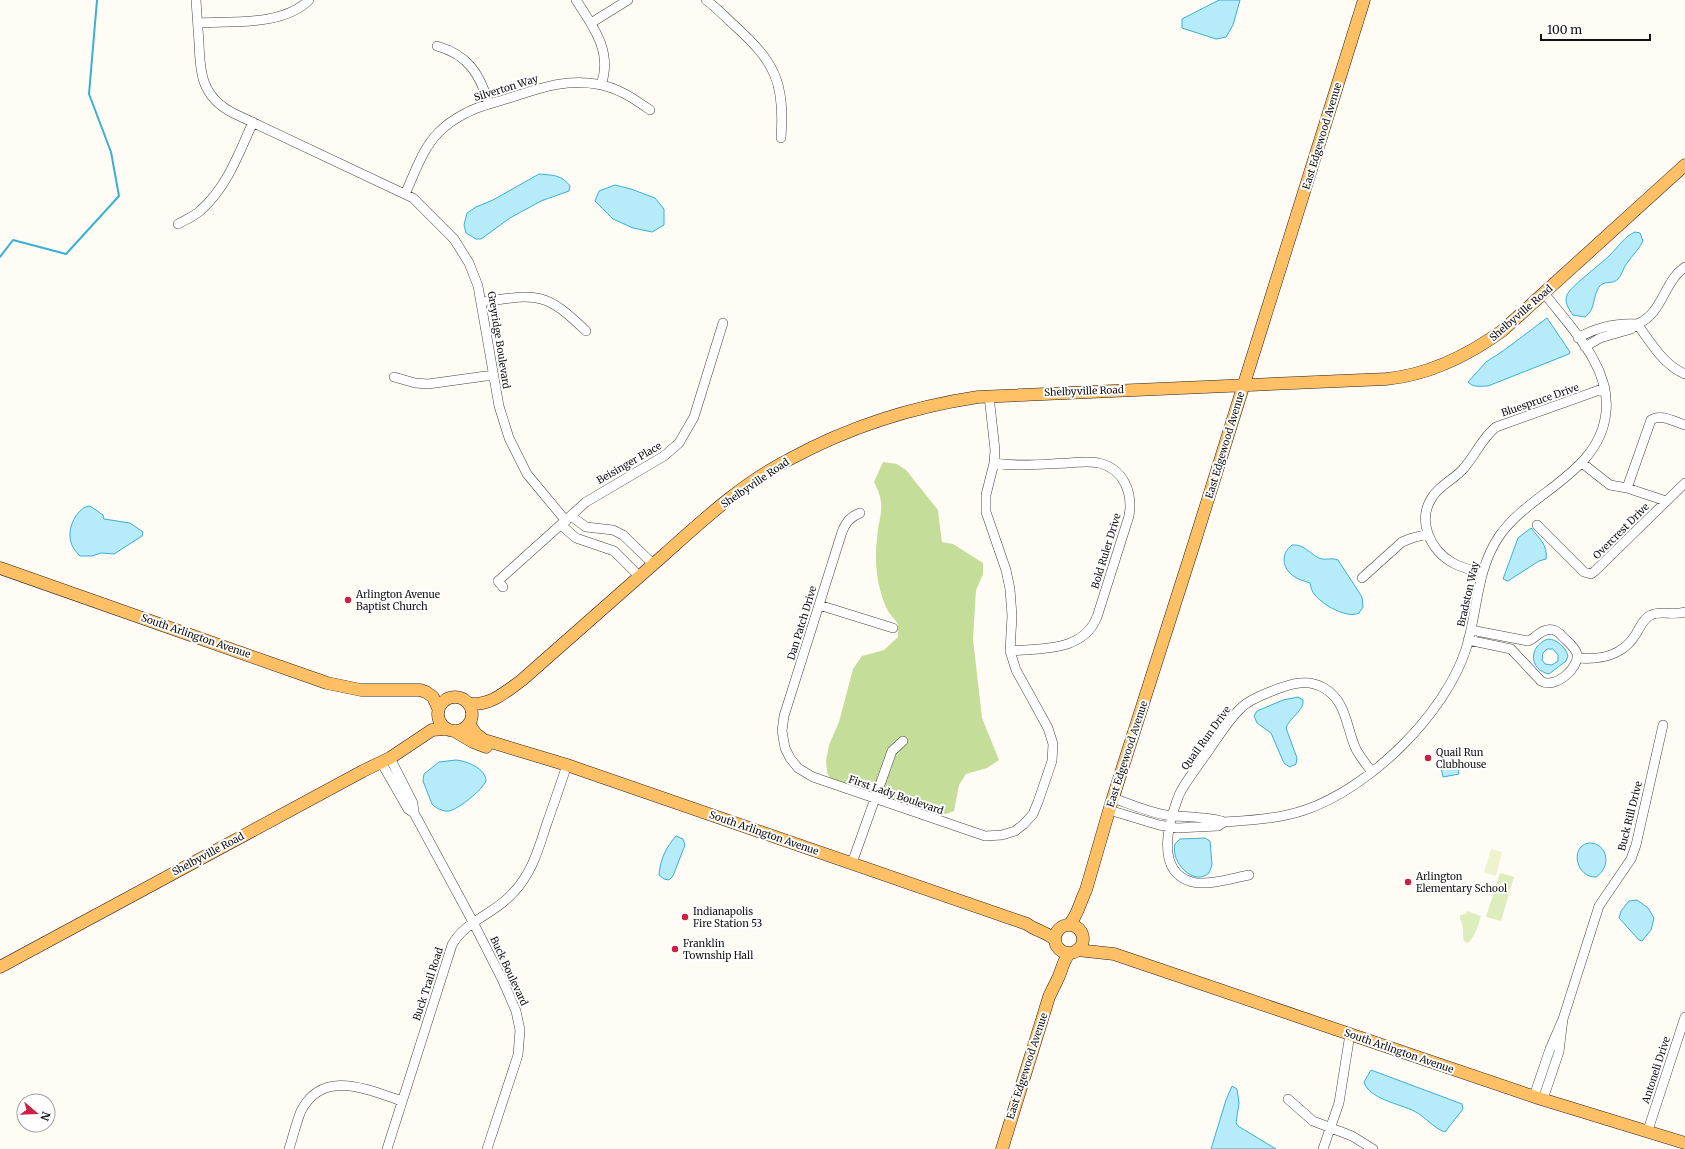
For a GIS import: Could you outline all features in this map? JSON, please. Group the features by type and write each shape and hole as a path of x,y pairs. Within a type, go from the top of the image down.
{"main road":[{"name":"East Edgewood Avenue","path":"1086,890 1109,810 1194,544 1364,0"},
{"name":"Shelbyville Road","path":"503,694 522,680 639,576 744,487 789,459 853,428 904,412 954,400 989,396 1389,378 1428,370 1463,357 1502,331 1685,165"},
{"name":"South Arlington Avenue","path":"0,568 328,683 361,690 395,689 426,692 433,697 438,710"},
{"name":"South Arlington Avenue","path":"395,689 406,685 421,685 454,697"},
{"path":"468,703 479,704 503,694"},
{"path":"416,740 421,739 435,729 462,730 470,722 493,705 503,694"},
{"path":"416,740 419,733 434,719 444,701 454,697 463,698 468,703 472,711 470,722"},
{"path":"438,710 439,722 450,730"},
{"name":"South Arlington Avenue","path":"470,722 480,738 500,746 520,750 567,765 1027,924 1046,933 1056,943"},
{"name":"South Arlington Avenue","path":"450,730 482,746 493,748 500,746"},
{"name":"Shelbyville Road","path":"0,967 386,760 416,740"},
{"path":"1054,984 1058,956 1056,933 1076,916 1080,901 1086,890"},
{"path":"1054,984 1059,977 1063,963 1082,945 1086,890"},
{"name":"South Arlington Avenue","path":"1027,924 1035,923 1050,927 1065,926"},
{"path":"1065,926 1076,927 1082,935"},
{"name":"South Arlington Avenue","path":"1082,935 1090,944 1109,949 1114,954"},
{"path":"1056,943 1063,951 1074,951"},
{"name":"South Arlington Avenue","path":"1074,951 1114,954 1539,1098 1648,1130 1685,1143"},
{"name":"East Edgewood Avenue","path":"1002,1149 1054,984"}],"street":[{"name":"Greyridge Boulevard","path":"196,0 200,66 206,86 221,105 253,122 405,194 420,203 458,245 472,269 482,302 501,416 515,453 533,482 566,520 576,538 614,551 639,576"},
{"path":"198,23 276,18 292,13 310,0"},
{"path":"576,0 592,23 600,38 604,56 604,70 601,85"},
{"path":"592,23 628,0"},
{"path":"706,0 748,38 773,70 781,93 783,118 781,138"},
{"path":"437,46 453,52 470,64 482,82 489,104"},
{"name":"Silverton Way","path":"405,194 429,144 438,133 465,113 489,104 565,83 586,82 625,93 650,110"},
{"path":"178,224 200,211 216,193 230,171 253,122"},
{"path":"1585,347 1600,338 1631,329 1648,318 1654,313 1676,275 1685,267"},
{"name":"Bradston Way","path":"1109,810 1171,821 1218,819 1224,822 1277,818 1306,810 1335,798 1372,772 1398,749 1432,711 1454,678 1461,662 1471,630 1482,573 1495,542 1512,519 1582,463 1598,440 1604,425 1606,412 1605,388 1599,368 1544,293"},
{"path":"482,302 518,297 542,299 563,309 586,331"},
{"name":"Beisinger Place","path":"503,587 498,581 586,502 664,456 679,443 694,417 723,323"},
{"path":"1578,338 1594,329 1637,324"},
{"path":"1637,324 1669,364 1685,374"},
{"path":"394,377 415,383 428,384 493,374"},
{"name":"Bluespruce Drive","path":"1482,573 1460,567 1436,549 1428,534 1424,518 1427,505 1441,486 1464,468 1488,434 1496,427 1605,388"},
{"path":"989,396 995,450 994,463 986,495 986,512 1006,570 1010,589 1012,621 1010,651"},
{"path":"1627,488 1651,420 1661,417 1685,425"},
{"name":"Bold Ruler Drive","path":"994,463 1013,465 1087,462 1101,464 1113,470 1123,480 1128,489 1130,499 1129,516 1097,617 1088,632 1075,642 1065,645 1010,651"},
{"name":"Overcrest Drive","path":"1582,463 1610,485 1627,488 1666,501"},
{"name":"Overcrest Drive","path":"1537,525 1584,572 1591,574 1595,572 1685,483"},
{"name":"Dan Patch Drive","path":"785,748 782,731 784,716 844,526 851,517 860,513"},
{"name":"Greyridge Boulevard","path":"566,520 586,527 613,530 623,535 653,564"},
{"path":"1362,578 1394,548 1407,540 1428,534"},
{"path":"820,605 892,628"},
{"path":"1577,658 1598,658 1614,654 1630,644 1648,617 1656,613 1675,614 1685,612"},
{"path":"1468,640 1511,650 1539,679 1548,684 1557,682 1574,667 1577,658 1573,648 1559,633 1552,630 1542,632 1533,640 1528,641 1471,630"},
{"name":"First Lady Boulevard","path":"785,748 794,763 807,774 874,799 978,834 992,836 1011,832 1024,824 1036,808 1052,761 1053,744 1048,728 1016,670 1010,651"},
{"name":"Quail Run Drive","path":"1249,875 1202,883 1192,882 1182,877 1174,868 1167,853 1171,821 1184,787 1242,706 1259,696 1298,683 1310,683 1321,687 1337,698 1342,706 1355,748 1372,772"},
{"name":"Buck Rill Drive","path":"1539,1098 1558,1052 1563,1019 1599,906 1631,859 1636,845 1663,725"},
{"path":"852,863 892,751 903,742"},
{"name":"Buck Boulevard","path":"386,760 408,809 414,813 473,922 503,981 516,1011 520,1030 518,1055 487,1149"},
{"name":"Buck Trail Road","path":"387,1149 452,945 462,930 506,901 529,872 567,765"},
{"name":"Bradston Way","path":"1113,798 1158,813 1171,821"},
{"name":"Antoneli Drive","path":"1648,1130 1685,1017"},
{"path":"1323,1149 1339,1103 1350,1034"},
{"path":"289,1149 302,1110 311,1098 323,1089 332,1086 349,1085 402,1101"},
{"path":"1288,1099 1307,1117 1317,1123 1352,1136 1373,1149"}],"green space":[{"path":"883,462 897,464 906,470 938,510 942,542 953,544 983,563 983,574 976,590 973,639 982,718 999,760 987,768 966,774 959,785 954,811 946,814 874,799 833,785 827,772 826,761 829,745 839,722 853,669 862,656 884,650 898,637 898,624 888,611 884,601 876,565 876,547 881,504 878,490 874,482"},
{"path":"1491,849 1502,852 1496,876 1484,872"},
{"path":"1500,873 1514,877 1501,921 1486,917"},
{"path":"1467,911 1481,916 1475,933 1468,943 1464,941 1463,927 1460,919 1460,915 1466,914"}],"water":[{"path":"1219,0 1240,0 1233,25 1226,37 1216,39 1182,28 1182,19"},
{"path":"539,174 553,175 564,180 570,186 569,191 541,201 510,218 481,239 476,239 466,233 464,225 467,213"},
{"path":"615,185 655,198 664,209 664,225 652,232 633,228 613,219 595,201 599,191"},
{"path":"1635,232 1640,233 1643,241 1619,277 1616,281 1605,283 1599,287 1591,310 1585,317 1573,315 1567,306 1567,295 1625,239"},
{"path":"1547,318 1570,352 1569,354 1488,386 1475,386 1468,382 1486,362"},
{"path":"90,506 103,515 104,519 130,523 143,532 142,536 114,554 101,553 92,556 80,556 74,549 70,539 71,527 78,513"},
{"path":"1531,528 1540,539 1546,550 1546,559 1539,561 1508,581 1503,579 1518,538"},
{"path":"1292,545 1303,547 1319,558 1338,560 1362,597 1363,607 1359,613 1342,613 1329,607 1314,594 1310,583 1298,579 1287,570 1284,557"},
{"path":"1551,639 1558,642 1568,656 1566,661 1549,674 1542,672 1535,663 1534,652 1541,642","holes":["1547,649 1553,649 1558,655 1558,661 1552,665 1545,664 1542,660 1543,653"]},
{"path":"1298,697 1303,700 1302,707 1286,728 1297,758 1296,764 1290,767 1283,761 1271,733 1257,723 1254,716 1257,711 1283,700"},
{"path":"456,760 475,766 483,772 486,781 475,794 464,803 453,810 445,811 432,804 423,781 424,774 439,762"},
{"path":"1457,765 1459,774 1443,777 1441,768"},
{"path":"676,836 683,839 685,845 673,876 669,880 664,879 659,875 662,859 666,849"},
{"path":"1205,838 1210,841 1212,865 1209,873 1203,877 1190,875 1184,870 1176,858 1174,851 1175,844 1180,839"},
{"path":"1588,843 1600,846 1606,856 1604,867 1601,873 1596,877 1589,876 1584,873 1578,862 1577,856 1579,851 1582,846"},
{"path":"1637,900 1648,908 1654,918 1651,930 1642,941 1639,940 1619,918 1621,911 1629,901"},
{"path":"1371,1070 1462,1104 1463,1109 1445,1132 1414,1111 1378,1097 1372,1093 1364,1082"},
{"path":"1232,1086 1237,1089 1239,1103 1236,1123 1238,1126 1276,1149 1211,1149 1226,1100"}],"waterway":[{"path":"0,257 13,240 66,254 119,196 111,152 89,94 97,0"}],"place":[{"name":"Arlington Avenue Baptist Church","path":"348,600"},
{"name":"Quail Run Clubhouse","path":"1428,758"},
{"name":"Arlington Elementary School","path":"1408,882"},
{"name":"Indianapolis Fire Station 53","path":"685,917"},
{"name":"Franklin Township Hall","path":"675,949"}]}
